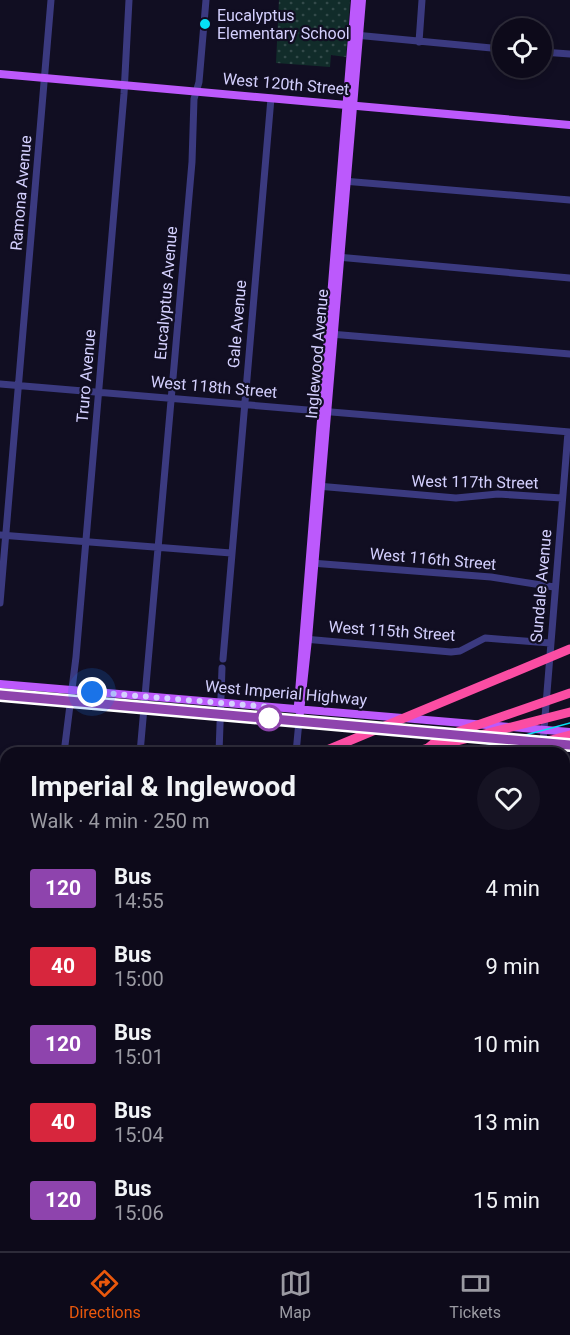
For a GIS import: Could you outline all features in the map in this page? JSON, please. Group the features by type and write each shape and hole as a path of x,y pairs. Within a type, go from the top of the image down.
{"highway":[{"path":"334,747 570,649"},
{"path":"429,747 440,738 570,693"},
{"path":"432,747 570,712"},
{"path":"523,747 570,733"}],"main road":[{"name":"Inglewood Avenue","path":"298,721 297,701 305,639 344,181 355,35 355,0"},
{"name":"Inglewood Avenue","path":"355,35 362,0"},
{"name":"West 120th Street","path":"0,74 570,124"},
{"name":"West Imperial Highway","path":"0,684 570,733"},
{"name":"West Imperial Highway","path":"0,695 570,745"}],"street":[{"name":"Ramona Avenue","path":"0,603 3,535 51,0"},
{"name":"Truro Avenue","path":"65,747 85,543 129,0"},
{"name":"Eucalyptus Avenue","path":"141,747 196,91 206,0"},
{"path":"418,42 422,0"},
{"path":"355,35 492,48"},
{"path":"552,53 570,54"},
{"name":"Gale Avenue","path":"223,659 271,98"},
{"path":"344,181 570,200"},
{"path":"337,257 570,278"},
{"path":"331,334 570,354"},
{"name":"West 118th Street","path":"0,384 569,432"},
{"name":"Sundale Avenue","path":"543,742 554,587 569,432"},
{"name":"West 117th Street","path":"318,486 456,498 498,494 562,498"},
{"path":"3,535 231,553"},
{"name":"West 116th Street","path":"311,563 491,577 554,587"},
{"name":"West 115th Street","path":"305,639 451,652 460,651 485,638 550,643"},
{"path":"219,747 222,668"},
{"path":"296,747 298,721"}],"green space":[{"path":"279,0 350,0 346,57 331,55 330,67 276,63"}],"tram line":[{"path":"481,747 570,723"}],"bus line":[{"name":"120","path":"0,695 570,745"}],"place":[{"name":"Eucalyptus Elementary School","path":"205,24"}],"route":[{"path":"92,692 270,707 269,718"}]}
